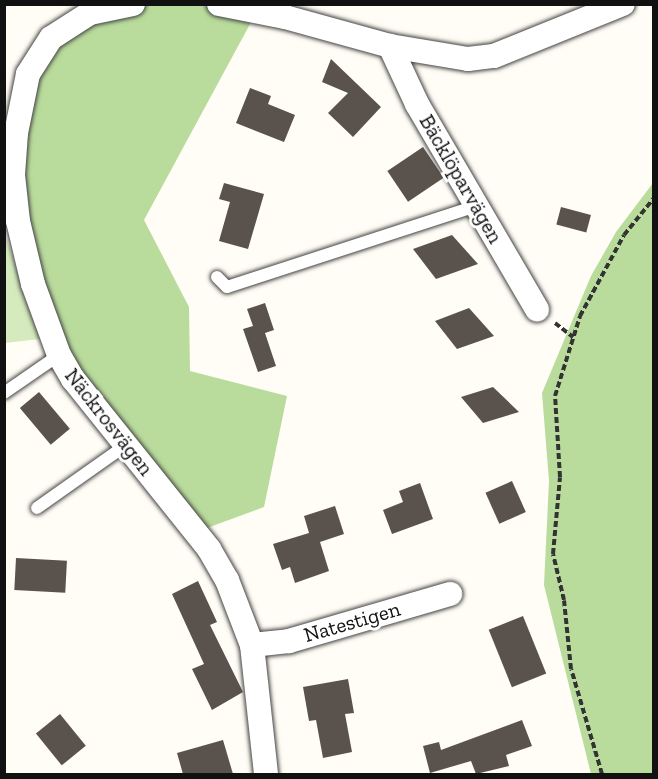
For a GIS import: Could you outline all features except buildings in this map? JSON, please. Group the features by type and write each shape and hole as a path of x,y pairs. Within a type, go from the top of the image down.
{"street":[{"name":"Näckrosvägen","path":"133,4 90,13 51,38 28,74 16,133 13,175 18,221 33,284 59,355 126,445 209,549 227,580 252,645 266,774"},
{"path":"219,4 285,17 390,46 468,59 494,56 623,4"},
{"name":"Bäcklöparvägen","path":"390,46 417,104 537,309"},
{"name":"Natestigen","path":"252,645 289,640 450,594"}],"lane":[{"path":"217,277 227,287 476,206"},
{"path":"4,393 59,355"},
{"path":"37,508 126,445"}],"path":[{"path":"602,774 571,669 564,600 553,554 560,477 555,396 580,316 624,235 654,198"}],"green space":[{"path":"219,4 256,13 144,220 189,307 190,371 287,396 264,507 196,532 73,379 34,284 16,133 51,38 133,5"},
{"path":"653,183 653,774 591,774 544,585 549,481 542,393 591,276 616,232"},
{"path":"5,234 40,339 5,343"}]}
